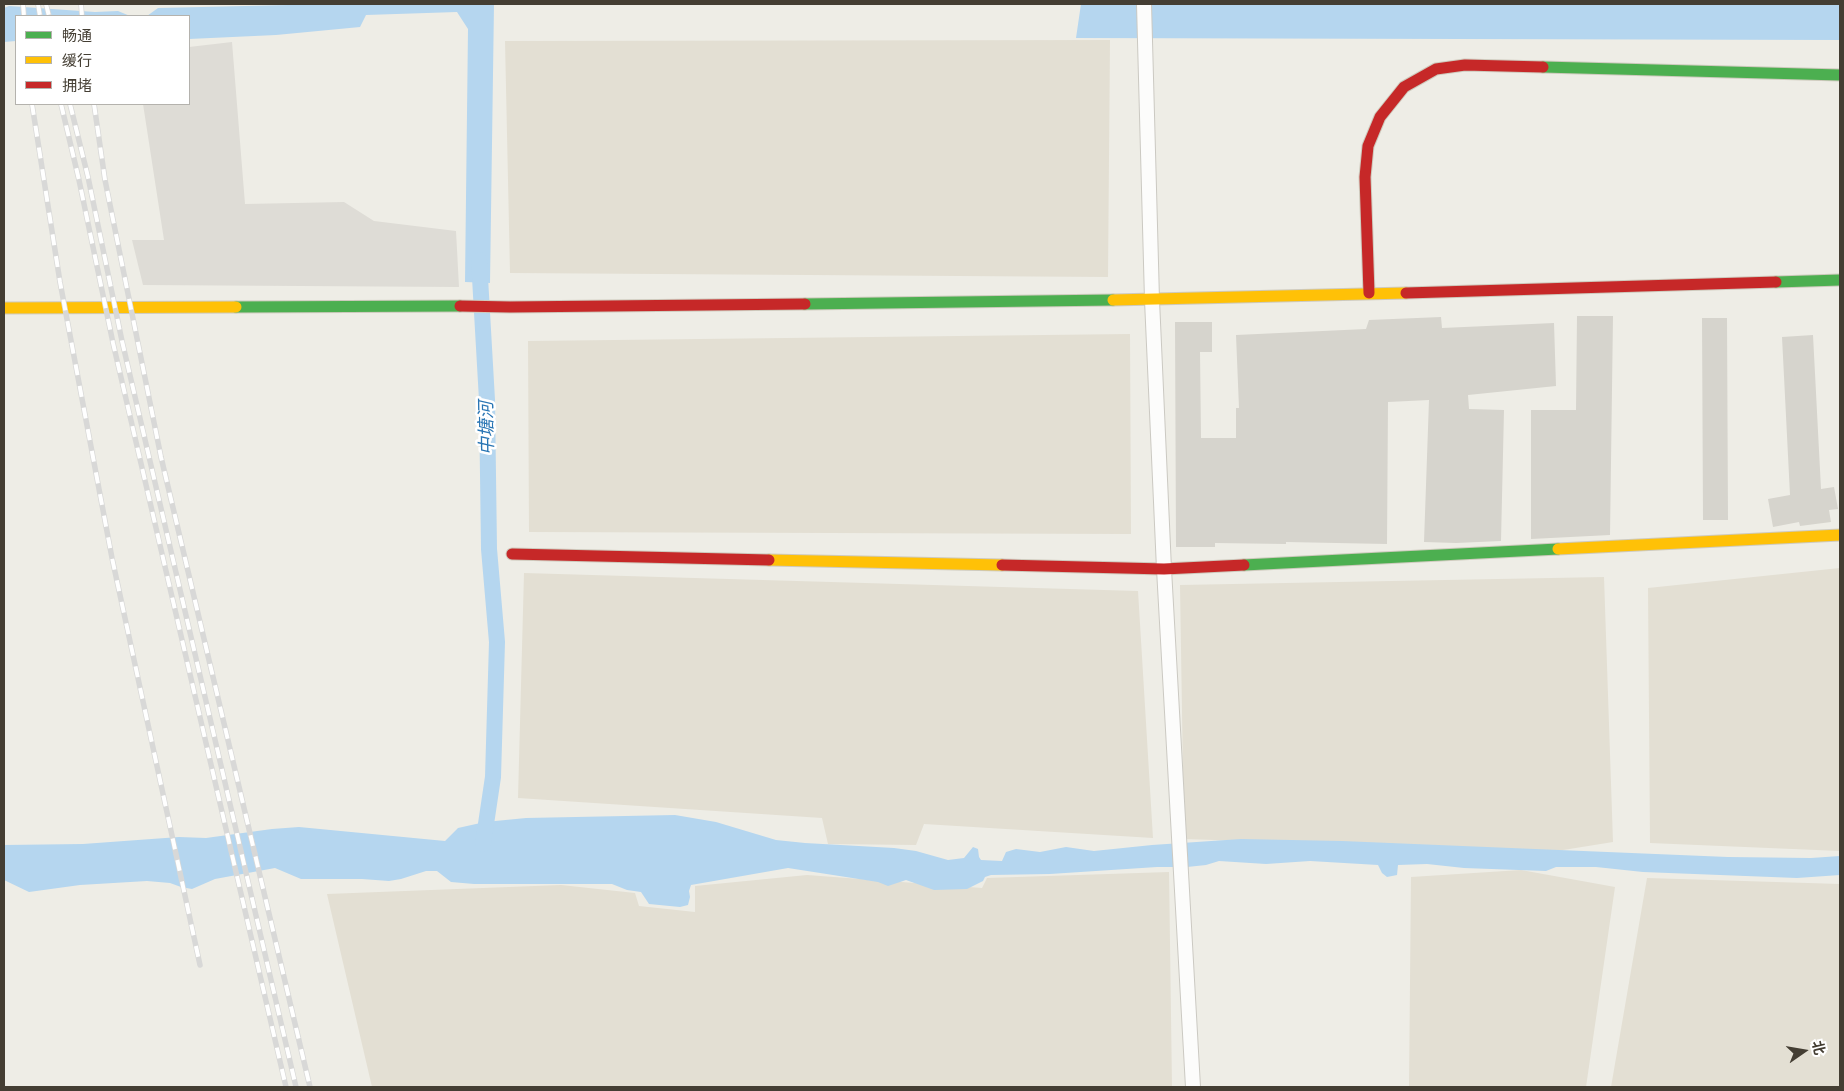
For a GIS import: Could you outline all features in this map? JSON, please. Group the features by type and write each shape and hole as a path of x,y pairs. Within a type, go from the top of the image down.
{"street":[{"path":"1144,4 1152,300 1164,569 1194,1087"},
{"path":"1369,293 1365,177 1368,146 1380,117 1404,86 1436,69 1465,65 1840,75"},
{"path":"4,308 510,307 1152,300 1840,280"},
{"path":"512,554 1164,569 1840,536"}],"shaded area":[{"path":"1110,40 1108,277 510,273 505,41"},
{"path":"232,42 245,204 344,202 374,221 456,231 459,287 143,285 132,240 164,240 143,105 190,105 190,47"},
{"path":"1130,334 1131,534 529,532 528,341"},
{"path":"1840,568 1840,851 1650,843 1648,588"},
{"path":"524,573 1138,591 1153,838 924,824 916,845 828,844 822,818 518,798"},
{"path":"1604,577 1613,842 1557,851 1184,839 1180,585"},
{"path":"1521,870 1615,887 1586,1087 1409,1087 1411,877"},
{"path":"1169,872 1172,1087 372,1087 327,894 561,885 635,893 639,906 695,912 695,886 807,875 982,888 987,878"},
{"path":"1647,878 1840,884 1840,1087 1611,1087"}],"water":[{"path":"331,4 494,4 490,283 465,282 468,29 457,12 366,15 360,27 276,35 190,39 190,15 148,15 158,8"},
{"path":"1081,4 1840,4 1840,40 1076,38"},
{"path":"9,6 95,12 118,11 128,15 15,15 15,41 4,42 4,8"},
{"path":"675,815 716,822 776,840 894,848 916,851 948,860 964,858 973,847 978,849 981,860 1002,861 1006,852 1016,849 1040,852 1066,847 1094,851 1241,839 1342,841 1728,857 1811,858 1840,856 1840,875 1797,878 1643,872 1596,867 1556,867 1546,871 1464,868 1427,864 1398,865 1397,875 1387,877 1382,873 1378,865 1310,861 1266,864 1219,861 1206,865 1187,867 991,875 967,889 934,890 906,880 888,886 878,882 788,868 691,885 688,905 680,907 649,904 641,892 627,890 612,884 474,884 451,882 437,871 426,871 389,881 301,879 275,868 215,879 192,889 170,883 147,881 80,885 29,892 4,880 4,845 83,844 179,837 206,838 299,827 445,841 458,828 485,822 526,818"}],"building":[{"path":"1577,316 1613,316 1610,535 1531,539 1531,410 1576,410"},
{"path":"1441,317 1442,328 1554,323 1556,386 1468,395 1469,409 1504,410 1501,541 1424,542 1429,400 1388,402 1387,544 1215,543 1215,547 1176,547 1175,322 1212,322 1212,352 1200,352 1201,438 1236,438 1236,408 1239,408 1236,335 1366,329 1369,320"},
{"path":"1702,318 1727,318 1728,520 1703,520"},
{"path":"1813,335 1821,489 1834,487 1838,509 1829,510 1831,522 1800,526 1799,522 1773,527 1768,499 1790,495 1782,337"}],"waterway":[{"name":"中塘河","path":"479,260 487,400 489,549 497,642 493,777 483,844"}],"railway":[{"path":"23,4 24,15"},
{"path":"38,4 40,15"},
{"path":"46,4 49,15"},
{"path":"81,4 82,15"},
{"path":"32,105 60,282 112,558 200,965"},
{"path":"61,105 113,343 286,1087"},
{"path":"70,105 88,177 122,341 296,1087"},
{"path":"94,105 105,180 161,457 310,1087"}],"traffic: fast":[{"path":"1543,67 1840,75"},
{"path":"1776,282 1840,280"},
{"path":"805,304 1113,300"},
{"path":"236,307 460,306"},
{"path":"1244,565 1558,549"}],"traffic: slow":[{"path":"1113,300 1406,293"},
{"path":"4,308 236,307"},
{"path":"1558,549 1840,535"},
{"path":"769,560 1002,565"}],"traffic: jam":[{"path":"1369,293 1365,177 1368,146 1380,117 1404,87 1436,69 1465,65 1543,67"},
{"path":"1406,293 1776,282"},
{"path":"460,306 805,304"},
{"path":"512,554 769,560"},
{"path":"1002,565 1164,569 1244,565"}]}
